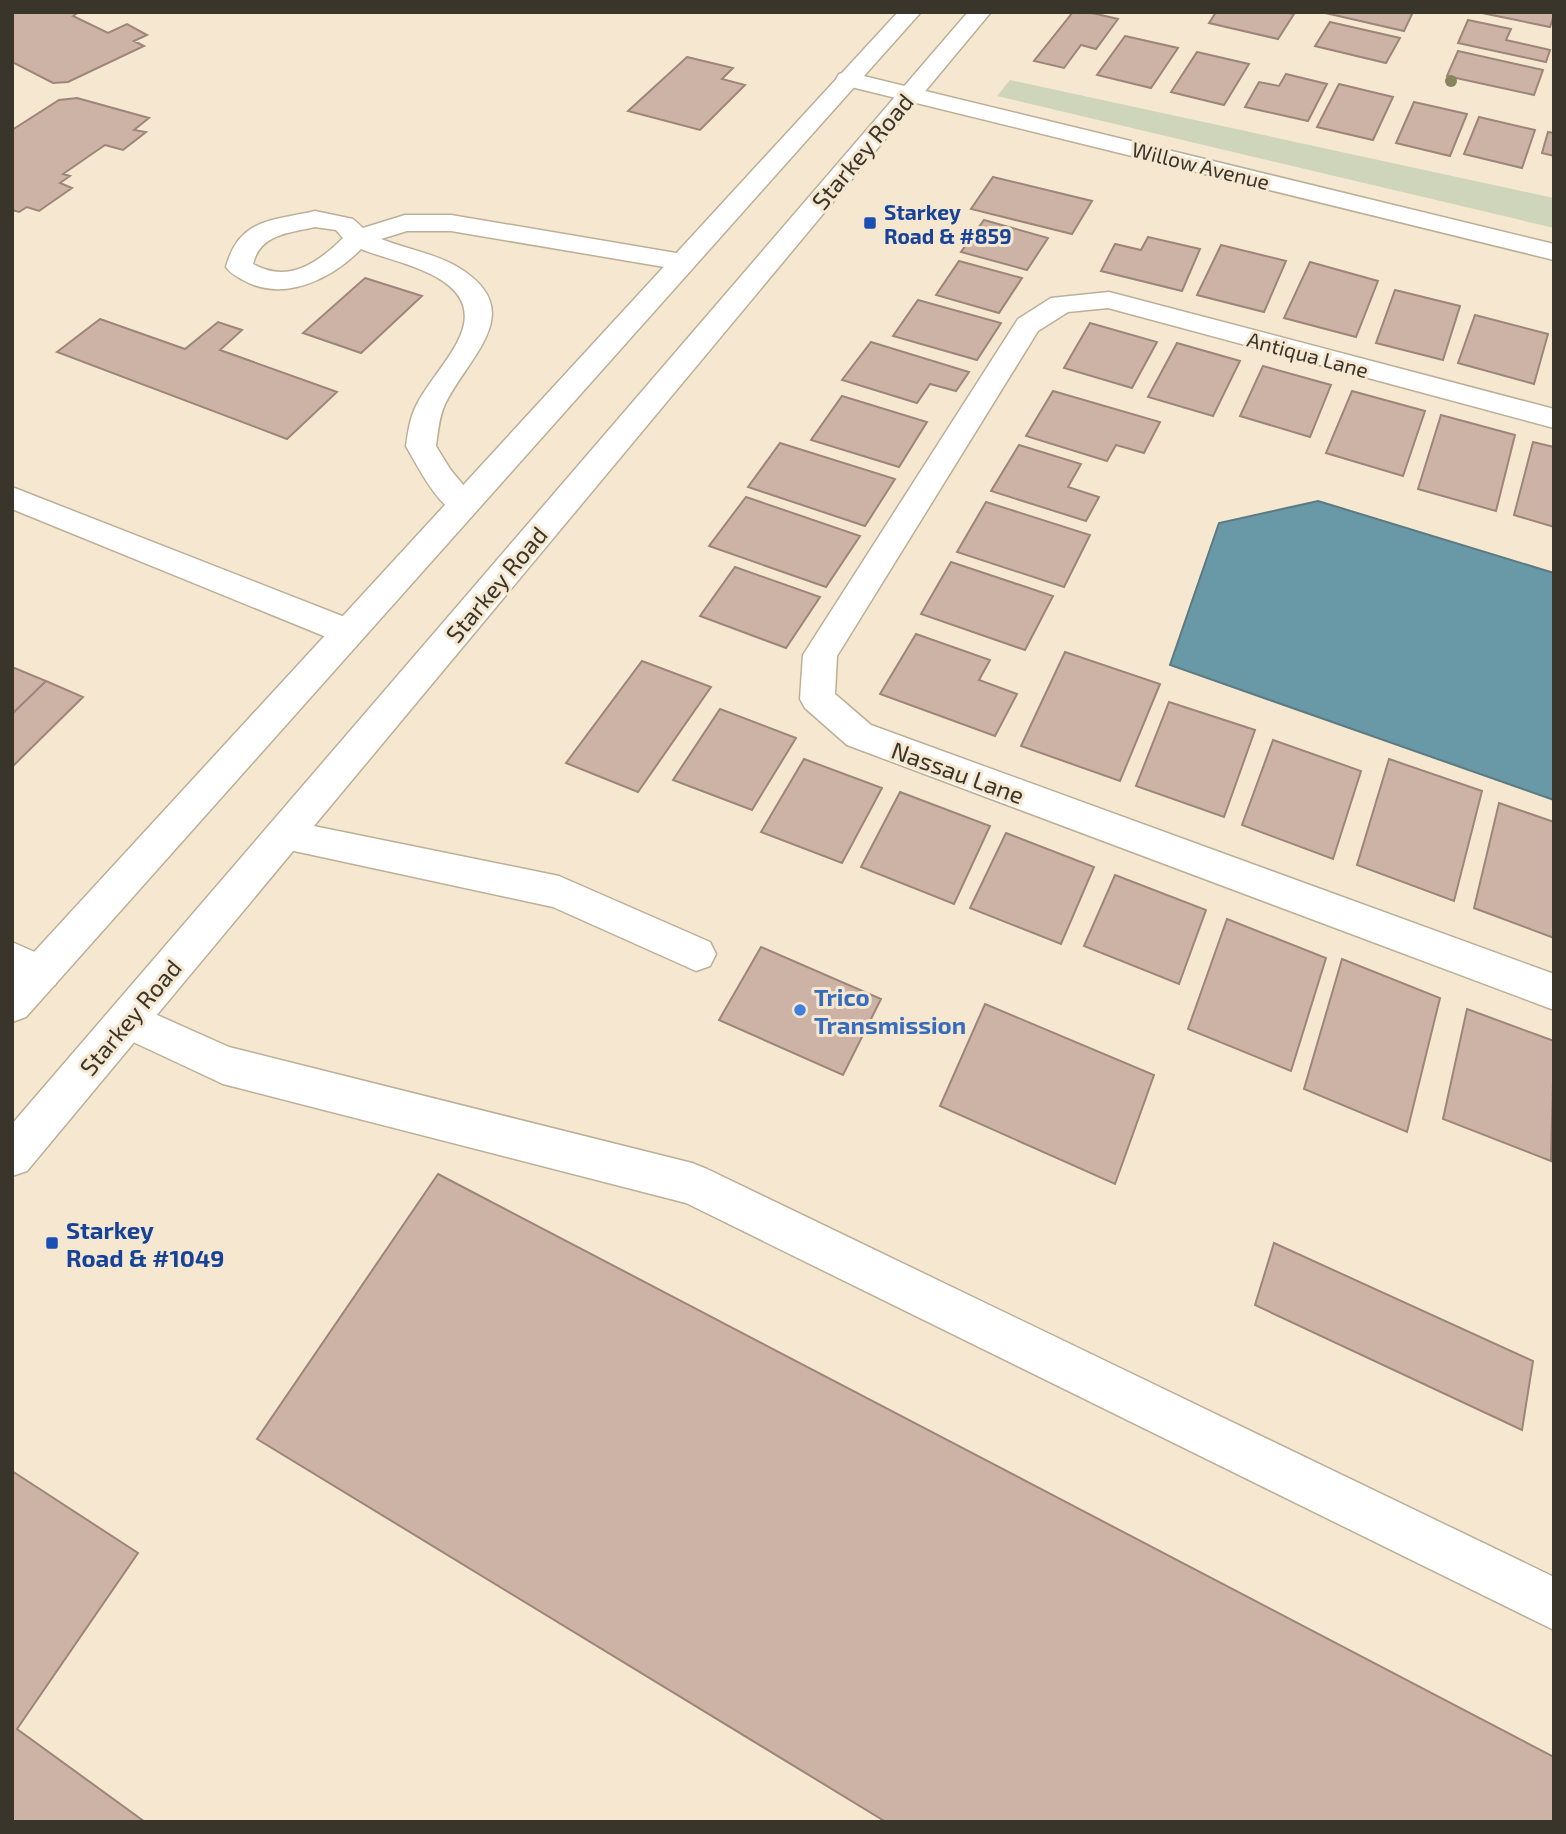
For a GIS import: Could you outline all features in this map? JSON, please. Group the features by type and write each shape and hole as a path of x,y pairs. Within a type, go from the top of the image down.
{"main road":[{"path":"12,1004 27,966 348,632 909,12"},
{"name":"Starkey Road","path":"12,1156 980,12"},
{"name":"Willow Avenue","path":"847,79 1554,252"},
{"path":"464,504 439,476 421,446 431,405 479,330 481,313 474,296 451,274 407,254 378,249 358,239 405,223 452,223 682,262"},
{"name":"Antiqua Lane","path":"1061,304 1109,300 1554,419"},
{"name":"Nassau Lane","path":"1061,304 1028,325 820,655 817,699 859,735 1554,992"},
{"path":"12,497 348,632"},
{"path":"284,835 559,892 696,954"},
{"path":"128,1020 223,1065 692,1184 1554,1604"}],"green space":[{"path":"1010,80 1554,198 1554,228 997,96"}],"water":[{"path":"1318,501 1554,573 1554,800 1170,665 1219,523"}],"building":[{"path":"12,12 79,12 73,16 108,33 127,24 147,35 134,41 144,46 68,82 53,83 12,62"},
{"path":"1073,12 1088,12 1118,19 1096,49 1081,45 1064,68 1034,61"},
{"path":"1216,12 1294,14 1278,39 1209,23"},
{"path":"1321,12 1413,12 1404,31"},
{"path":"1477,12 1554,12 1554,15 1550,27"},
{"path":"1468,20 1511,29 1506,40 1550,50 1546,62 1458,43"},
{"path":"1330,22 1400,38 1386,63 1315,46"},
{"path":"1125,36 1178,48 1151,88 1097,75"},
{"path":"1458,51 1543,70 1534,95 1447,76"},
{"path":"1197,52 1249,64 1224,105 1171,92"},
{"path":"687,57 733,68 722,79 745,85 700,130 628,111"},
{"path":"1286,74 1327,84 1308,121 1245,107 1259,82 1279,86"},
{"path":"1339,84 1393,97 1373,140 1317,127"},
{"path":"77,98 149,118 134,130 146,132 123,150 105,145 63,174 70,176 60,183 72,188 39,211 27,207 19,212 12,210 12,130 59,100"},
{"path":"1414,102 1467,114 1450,156 1396,143"},
{"path":"1479,117 1535,130 1522,168 1464,154"},
{"path":"1548,132 1554,133 1554,156 1542,153"},
{"path":"993,177 1092,201 1072,234 971,209"},
{"path":"984,220 1048,238 1027,270 961,252"},
{"path":"1148,237 1200,249 1182,291 1101,271 1115,244 1141,250"},
{"path":"1221,245 1286,261 1264,312 1197,295"},
{"path":"959,261 1022,278 999,313 936,295"},
{"path":"1310,262 1378,281 1356,337 1284,318"},
{"path":"365,278 422,296 361,353 303,333"},
{"path":"1395,290 1460,306 1443,360 1376,343"},
{"path":"918,300 1001,323 977,360 893,336"},
{"path":"1475,315 1548,334 1534,384 1458,363"},
{"path":"100,319 185,349 218,322 242,330 220,350 337,392 287,439 57,352"},
{"path":"1090,323 1157,342 1132,388 1064,368"},
{"path":"871,342 969,372 956,391 930,384 917,403 842,380"},
{"path":"1177,343 1240,361 1213,416 1148,397"},
{"path":"1263,366 1331,385 1310,437 1240,416"},
{"path":"1053,391 1160,422 1144,453 1116,445 1107,461 1026,436"},
{"path":"1352,391 1425,411 1403,476 1326,453"},
{"path":"842,396 927,422 899,467 811,440"},
{"path":"1441,415 1515,435 1496,511 1418,489"},
{"path":"1533,442 1554,447 1554,527 1514,515"},
{"path":"780,443 895,479 865,526 748,487"},
{"path":"1019,445 1081,464 1068,487 1099,497 1086,521 991,491"},
{"path":"746,497 860,536 826,587 709,546"},
{"path":"986,502 1090,535 1064,587 957,552"},
{"path":"951,562 1053,596 1025,650 921,614"},
{"path":"735,567 820,597 786,648 700,616"},
{"path":"916,634 990,660 979,680 1017,694 995,736 880,694"},
{"path":"1065,652 1160,684 1120,781 1021,746"},
{"path":"642,661 711,687 638,792 566,763"},
{"path":"12,667 46,681 12,714"},
{"path":"46,681 83,697 12,767 12,714"},
{"path":"1169,702 1255,730 1224,817 1136,786"},
{"path":"720,709 796,738 752,810 673,780"},
{"path":"1273,740 1361,771 1333,859 1242,825"},
{"path":"804,759 882,788 842,863 761,832"},
{"path":"1389,759 1482,791 1454,901 1357,865"},
{"path":"900,792 990,826 954,904 861,867"},
{"path":"1499,803 1554,822 1554,938 1474,908"},
{"path":"1006,833 1094,867 1061,944 970,908"},
{"path":"1115,875 1206,910 1179,984 1084,946"},
{"path":"1227,919 1326,958 1291,1071 1188,1029"},
{"name":"Trico Transmission","path":"761,947 881,999 843,1075 719,1020"},
{"path":"1342,959 1440,998 1407,1132 1304,1089"},
{"path":"985,1004 1154,1075 1115,1184 940,1106"},
{"path":"1467,1009 1554,1041 1551,1161 1443,1119"},
{"path":"438,1174 1554,1757 1554,1822 886,1822 257,1439"},
{"path":"1274,1243 1533,1361 1522,1430 1255,1305"},
{"path":"12,1471 138,1553 17,1729 145,1822 12,1822"}],"place":[{"name":"Starkey Road & #859","path":"870,223"},
{"name":"Trico Transmission","path":"800,1010"},
{"name":"Starkey Road & #1049","path":"52,1243"}]}
